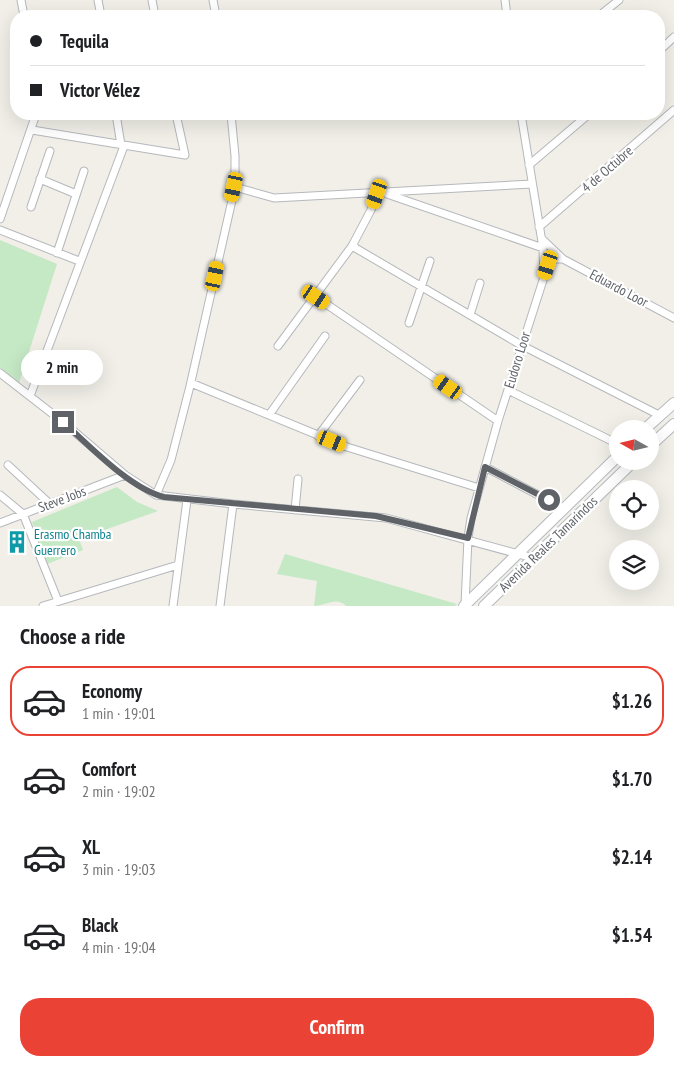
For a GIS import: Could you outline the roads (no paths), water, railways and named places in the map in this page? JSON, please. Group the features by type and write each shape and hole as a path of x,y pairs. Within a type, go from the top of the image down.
{"main road":[{"path":"654,420 674,402"},
{"path":"659,438 674,424"},
{"name":"Avenida Reales Tamarindos","path":"464,606 609,465"},
{"name":"Avenida Reales Tamarindos","path":"484,606 625,470"}],"street":[{"path":"606,10 619,0"},
{"path":"0,219 34,120"},
{"path":"30,396 122,146 117,120"},
{"path":"32,130 185,155 177,120"},
{"path":"156,495 171,460 191,382 234,187 235,156 232,120"},
{"name":"Eudoro Loor","path":"464,606 468,538 479,488 521,345 544,277 543,248 522,120"},
{"path":"529,165 579,120"},
{"name":"4 de Octubre","path":"539,227 662,120"},
{"path":"31,207 50,151"},
{"path":"57,252 84,171"},
{"path":"40,179 76,194"},
{"path":"234,187 274,198 532,184"},
{"path":"278,346 354,246 380,193"},
{"path":"380,193 543,248"},
{"path":"0,230 79,261"},
{"name":"Eduardo Loor","path":"541,238 563,259 674,318"},
{"path":"354,246 521,345 659,415"},
{"path":"544,277 552,259 563,259"},
{"path":"410,323 420,286 430,261"},
{"path":"470,315 480,283"},
{"path":"316,297 498,421"},
{"path":"269,415 325,336"},
{"path":"0,373 125,475 156,495 187,500 381,517 468,538 533,558"},
{"path":"318,436 360,380"},
{"path":"191,382 347,447 479,488"},
{"path":"508,390 609,440"},
{"path":"8,465 50,504"},
{"path":"485,467 565,509"},
{"name":"Steve Jobs","path":"0,523 125,475"},
{"path":"295,510 298,479"},
{"path":"0,495 23,514 58,601"},
{"path":"173,606 187,500"},
{"path":"220,606 234,504"},
{"path":"43,606 178,566"}],"place":[{"name":"Erasmo Chamba Guerrero","path":"17,542"}]}
